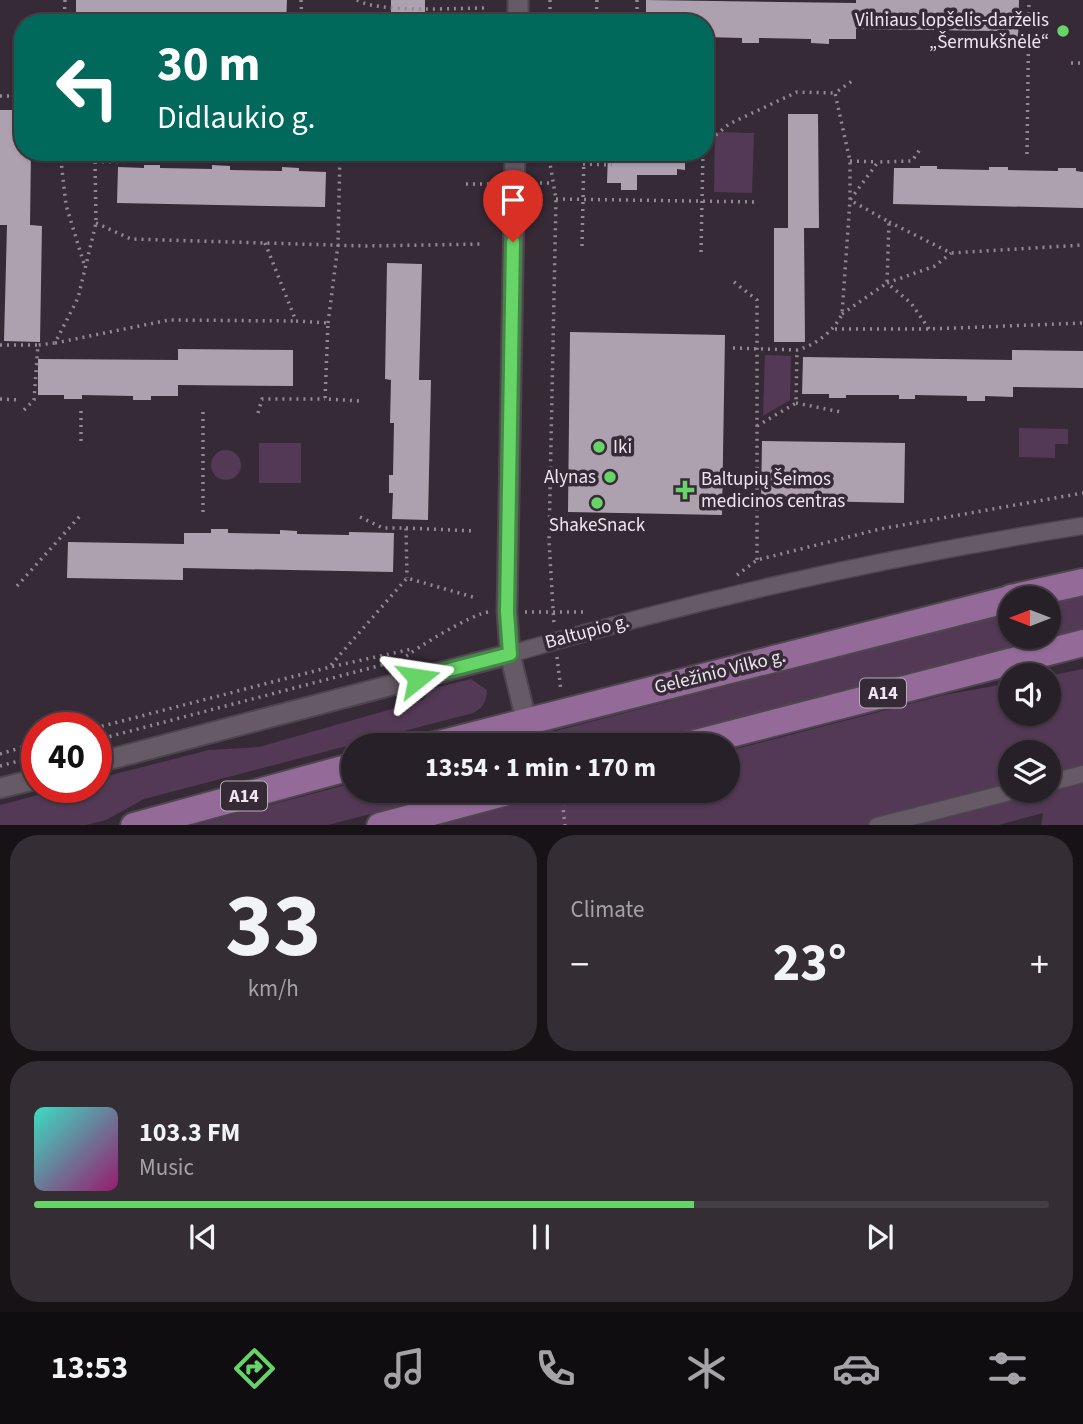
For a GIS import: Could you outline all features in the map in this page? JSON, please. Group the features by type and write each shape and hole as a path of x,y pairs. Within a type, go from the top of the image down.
{"highway":[{"name":"Geležinio Vilko g.","path":"1061,587 1083,582"},
{"name":"Geležinio Vilko g.","path":"478,733 998,602"},
{"name":"A14","path":"734,733 1083,643"},
{"name":"A14","path":"134,825 341,769"},
{"path":"380,825 465,803"}],"street":[{"path":"514,161 507,612 510,654 526,720"},
{"name":"Baltupio g.","path":"112,759 739,592 952,547 1083,526"},
{"path":"1061,780 1083,774"},
{"path":"0,788 21,783"},
{"path":"877,825 998,795"}],"path":[{"path":"357,0 363,4 384,7 486,8"},
{"path":"1027,154 1029,0"},
{"path":"1071,63 1083,63"},
{"path":"714,136 729,124 797,92 835,93 852,81"},
{"path":"835,93 850,161 842,314 835,329"},
{"path":"850,161 912,162 921,148"},
{"path":"61,161 66,205 85,266"},
{"path":"55,343 78,298 96,223 96,162 143,161"},
{"path":"325,399 328,323 338,245 340,161"},
{"path":"550,161 556,199 549,541 552,611 565,733"},
{"path":"582,246 583,161"},
{"path":"701,252 702,161"},
{"path":"850,201 878,162"},
{"path":"583,164 612,164"},
{"path":"466,184 482,184"},
{"path":"556,199 759,202"},
{"path":"850,201 951,253 1083,245"},
{"path":"887,283 889,222"},
{"path":"96,223 131,239 338,245 483,244"},
{"path":"265,243 296,321"},
{"path":"842,314 887,283 936,266 951,253"},
{"path":"734,282 757,300 757,559"},
{"path":"887,283 911,303 929,329"},
{"path":"0,345 55,343 169,320 328,323"},
{"path":"733,348 797,350 805,348 835,329 929,329 1083,323"},
{"path":"24,410 34,400 38,345"},
{"path":"796,403 797,350"},
{"path":"0,399 19,400"},
{"path":"258,413 262,399 361,401"},
{"path":"757,426 796,403 841,412"},
{"path":"81,411 81,442"},
{"path":"203,412 203,515"},
{"path":"738,575 757,559 880,529 1083,493"},
{"path":"17,586 80,516"},
{"path":"360,517 383,528 475,531"},
{"path":"330,667 407,578 406,528"},
{"path":"407,578 473,597"},
{"path":"112,736 401,660 415,649 460,626 473,615"},
{"path":"112,724 330,667 415,649"},
{"path":"0,754 21,748"},
{"path":"0,766 21,760"},
{"path":"564,803 565,825"}],"shaded area":[{"path":"715,132 754,133 752,193 714,192"},
{"path":"765,355 791,356 790,400 763,416"},
{"path":"1019,428 1068,429 1068,444 1055,444 1055,458 1019,457"},
{"path":"259,443 301,443 301,483 259,483"},
{"path":"226,450 237,454 241,465 237,476 226,480 215,476 211,465 215,454"},
{"path":"1083,596 1083,630 1061,635 1061,600"},
{"path":"998,615 998,649 1007,649 680,733 548,733"},
{"path":"1083,669 1083,825 1041,825 1043,813 999,825 438,825 523,803 740,803 740,748 944,695 998,685 998,726 1061,726 1061,673"},
{"path":"471,679 487,690 484,704 473,713 396,733 341,733 341,748 144,799 106,820 86,825 0,825 0,805 21,800 21,803 112,803 112,775 209,750 259,747 423,700 430,689"},
{"path":"341,786 341,803 413,803 328,825 194,825"}],"building":[{"path":"76,0 287,0 286,14 76,14"},
{"path":"391,0 425,0 425,14 391,14"},
{"path":"646,0 856,3 856,0 1019,0 1018,43 997,42 998,31 856,29 856,39 829,39 829,44 811,43 811,39 759,38 759,43 742,43 742,38 714,37 714,14 646,14"},
{"path":"0,110 14,110 14,161 31,161 30,225 42,226 40,342 4,341 7,225 0,225"},
{"path":"788,114 818,114 819,228 804,228 805,342 774,342 774,228 788,228"},
{"path":"608,161 685,161 685,170 677,169 677,175 637,175 637,190 621,190 621,183 607,183"},
{"path":"144,165 212,169 212,165 230,166 230,170 282,171 282,167 326,172 325,207 117,203 118,167 144,168"},
{"path":"937,166 937,169 989,170 989,167 1008,167 1008,170 1058,171 1058,168 1076,168 1076,171 1083,172 1083,208 893,204 894,168"},
{"path":"387,263 422,264 419,380 431,380 428,520 392,519 393,493 389,493 389,475 393,475 394,423 390,423 391,380 385,379"},
{"path":"570,332 725,335 722,515 568,512"},
{"path":"178,349 293,350 293,386 178,385 178,396 151,396 151,400 133,400 133,396 82,395 82,399 64,399 64,395 38,395 38,359 178,360"},
{"path":"1012,350 1083,351 1083,388 1013,387 1013,397 985,396 985,401 967,401 967,396 915,395 915,399 899,399 899,395 846,395 846,398 829,398 829,394 802,394 803,357 1012,360"},
{"path":"762,441 905,443 904,503 761,500"},
{"path":"211,529 228,529 228,533 280,534 280,530 297,531 297,534 394,533 393,572 183,568 183,580 67,578 68,542 184,544 184,533 211,533"}],"place":[{"name":"Vilniaus lopšelis-darželis „Šermukšnėlė“","path":"1063,31"},
{"name":"Iki","path":"599,447"},
{"name":"Alynas","path":"610,477"},
{"name":"Baltupių Šeimos medicinos centras","path":"685,490"},
{"name":"ShakeSnack","path":"597,503"}],"route":[{"path":"418,678 510,654 507,612 513,242"}]}
